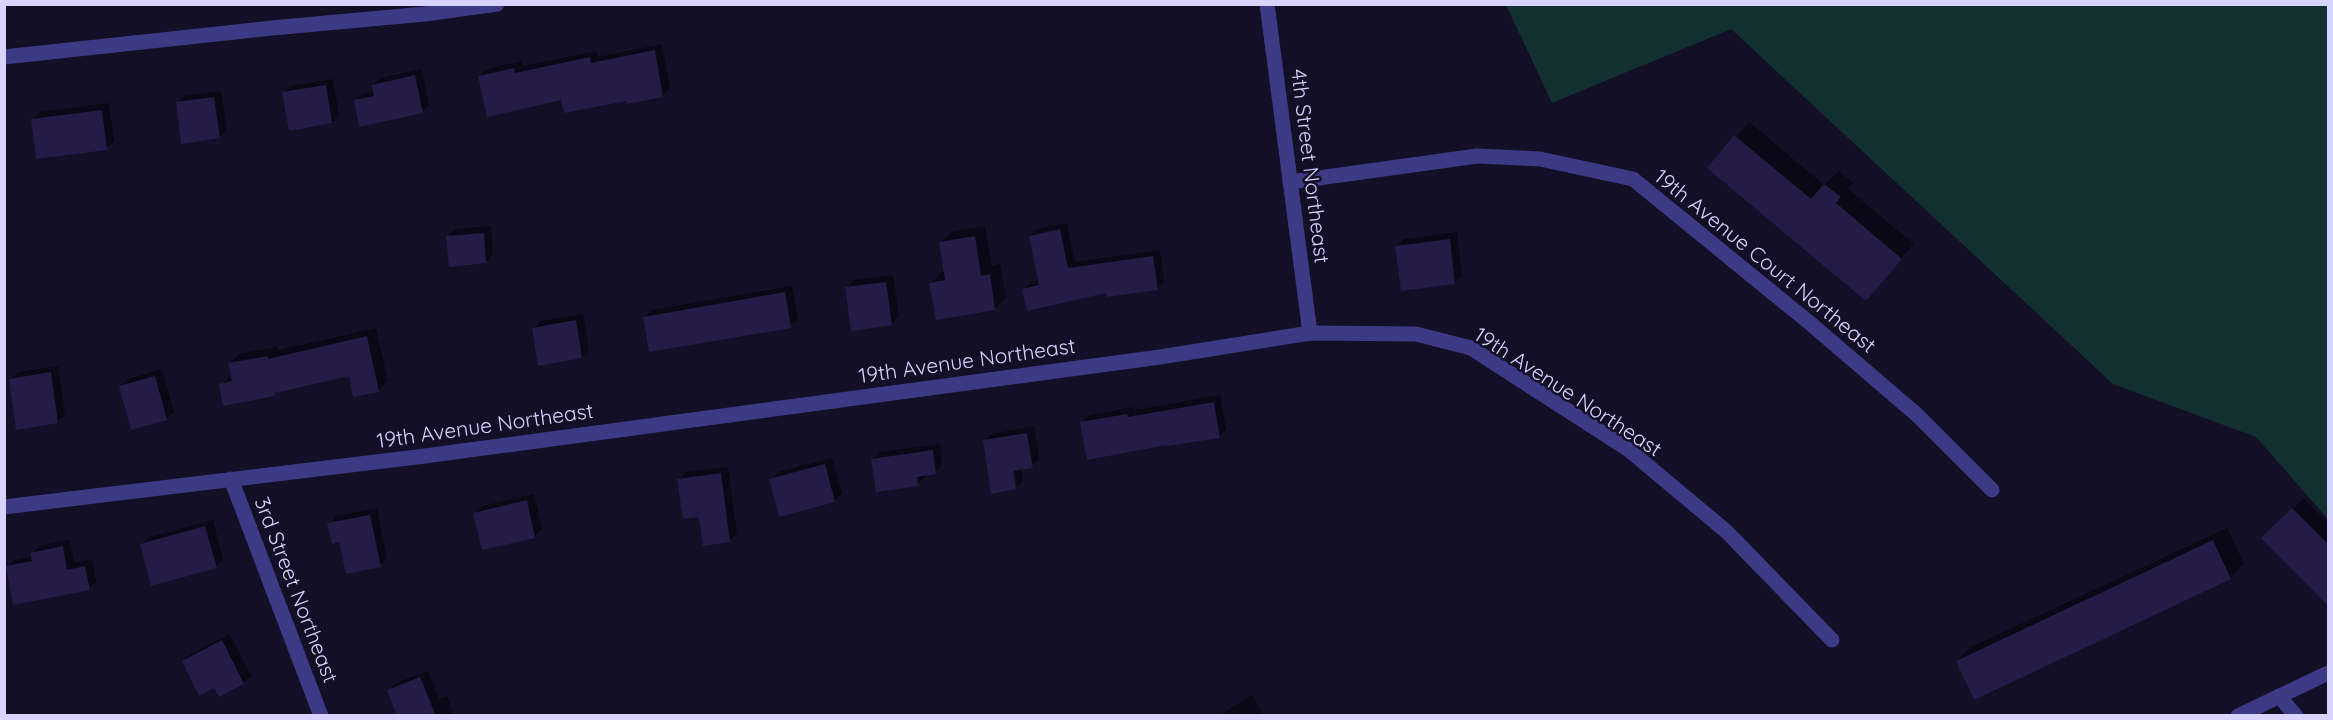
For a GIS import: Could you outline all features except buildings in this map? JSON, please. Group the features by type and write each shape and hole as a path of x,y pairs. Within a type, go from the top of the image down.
{"street":[{"path":"4,57 425,14 497,4"},
{"name":"4th Street Northeast","path":"1267,4 1310,333"},
{"name":"19th Avenue Court Northeast","path":"1290,182 1477,156 1540,159 1633,179 1917,414 1992,490"},
{"name":"19th Avenue Northeast","path":"4,507 425,456 1148,358 1310,333 1416,333 1471,348 1629,450 1727,532 1832,640"},
{"name":"3rd Street Northeast","path":"231,479 321,716"},
{"path":"2238,716 2328,673"},
{"path":"2279,696 2296,716"}],"green space":[{"path":"1506,5 2328,5 2328,519 2256,437 2113,384 1731,29 1552,103"}]}
